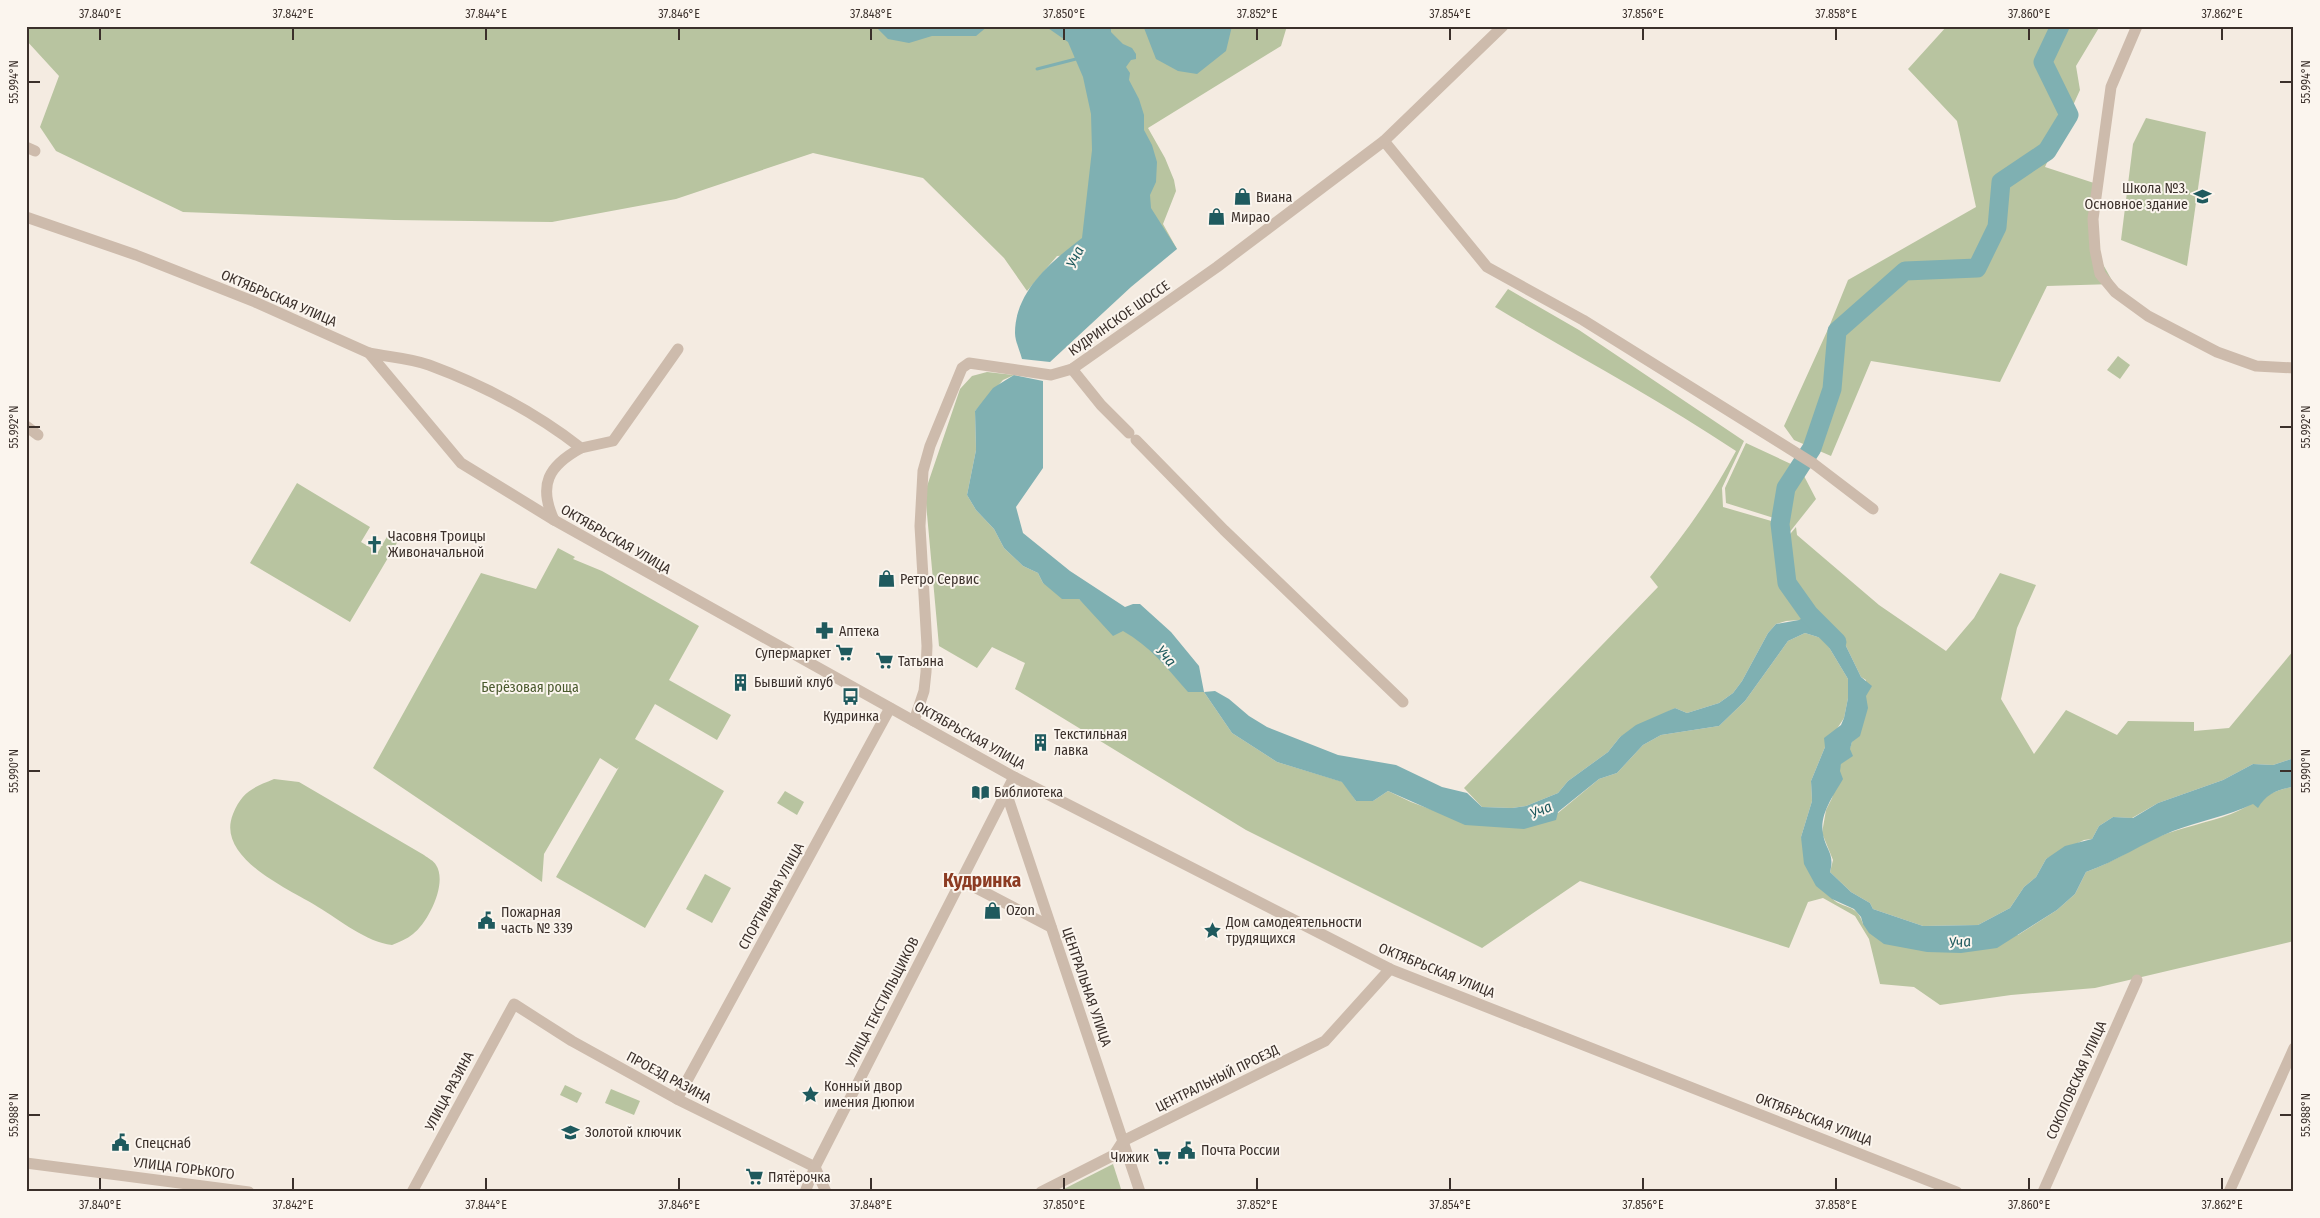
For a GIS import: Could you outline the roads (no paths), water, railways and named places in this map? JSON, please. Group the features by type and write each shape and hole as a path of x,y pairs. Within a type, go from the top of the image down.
{"street":[{"name":"КУДРИНСКОЕ ШОССЕ","path":"914,721 924,691 927,646 920,496 925,462 955,380 962,368 969,363 1051,375 1072,369 1209,273 1384,141 1503,26"},
{"path":"2136,26 2111,87 2093,219 2095,250 2100,274 2115,292 2148,316 2217,352 2256,366 2294,368"},
{"path":"1384,141 1487,267 1583,320 1814,464 1873,509"},
{"name":"ОКТЯБРЬСКАЯ УЛИЦА","path":"26,216 136,255 254,302 369,353 461,463 554,520 807,664 1014,777 1390,969 1957,1192"},
{"path":"554,520 546,504 546,486 551,471 563,458 580,448 613,441 678,348"},
{"path":"369,353 428,365 487,391 549,423 580,448"},
{"path":"1072,369 1102,406 1224,530 1403,702"},
{"path":"26,426 38,435"},
{"name":"СПОРТИВНАЯ УЛИЦА","path":"677,1099 890,708"},
{"name":"УЛИЦА ТЕКСТИЛЬЩИКОВ","path":"805,1192 815,1167 1014,777"},
{"name":"ЦЕНТРАЛЬНАЯ УЛИЦА","path":"1006,792 1140,1192"},
{"path":"961,880 1051,927"},
{"name":"ЦЕНТРАЛЬНЫЙ ПРОЕЗД","path":"1041,1192 1114,1155 1123,1141 1325,1041 1390,969"},
{"name":"СОКОЛОВСКАЯ УЛИЦА","path":"2043,1192 2137,980"},
{"name":"ПРОЕЗД РАЗИНА","path":"514,1004 572,1041 677,1099 815,1167"},
{"name":"УЛИЦА РАЗИНА","path":"412,1192 514,1004"},
{"path":"2229,1192 2294,1048"},
{"name":"УЛИЦА ГОРЬКОГО","path":"26,1163 250,1192"},
{"path":"815,1167 826,1192"}],"water":[{"path":"875,26 988,26 976,36 932,36 909,43 888,39"},
{"name":"Уча","path":"1045,26 1111,26 1111,32 1123,44 1132,48 1136,54 1136,59 1131,60 1126,67 1130,73 1129,80 1139,99 1144,115 1144,130 1152,145 1157,162 1156,182 1150,195 1151,208 1177,249 1131,287 1050,362 1022,359 1015,336 1017,318 1021,304 1037,278 1082,238 1092,150 1091,114 1083,77 1068,42"},
{"path":"1140,26 1232,26 1226,51 1197,74 1178,71 1156,59 1144,28"},
{"name":"Уча","path":"1014,375 1043,381 1043,468 1016,507 1023,533 1070,571 1125,607 1140,604 1171,632 1199,666 1204,692 1188,692 1142,644 1123,631 1113,636 1079,599 1062,599 1043,583 1038,573 1023,566 1004,548 994,529 976,510 967,495 976,450 975,411 993,388"},
{"name":"Уча","path":"1806,616 1846,646 1861,677 1872,686 1866,696 1868,708 1860,736 1852,742 1850,749 1853,756 1841,764 1840,771 1843,779 1828,805 1823,819 1824,840 1831,856 1830,872 1851,892 1870,903 1873,909 1923,926 1978,925 2010,908 2024,887 2036,877 2046,859 2065,846 2092,839 2099,826 2113,817 2133,818 2158,803 2223,780 2253,764 2273,765 2294,758 2294,787 2273,793 2258,808 2253,804 2173,831 2086,872 2075,894 2057,910 1997,948 1961,953 1927,952 1884,944 1869,933 1861,917 1854,909 1832,899 1816,886 1804,864 1801,837 1812,801 1811,781 1825,747 1824,738 1841,725 1848,698 1848,679 1824,639 1805,633 1788,641 1745,701 1719,726 1661,735 1643,745 1617,773 1599,779 1558,812 1556,820 1524,829 1465,825 1388,791 1373,801 1356,801 1342,782 1277,762 1232,733 1204,692 1215,691 1267,727 1338,755 1396,765 1442,787 1467,793 1482,807 1512,808 1526,806 1558,793 1568,781 1608,752 1620,737 1636,725 1675,708 1687,713 1719,703 1733,693 1742,681 1768,633 1776,624 1799,620"}],"waterway":[{"path":"1837,642 1809,614 1787,583 1780,524 1786,488 1812,448 1832,389 1837,331 1905,271 1977,268 1997,227 2001,182 2047,151 2069,115 2043,62 2060,26"},
{"path":"1037,69 1076,59"}],"place":[{"name":"Школа №3. Основное здание","path":"2202,196"},
{"name":"Виана","path":"1242,197"},
{"name":"Мирао","path":"1217,217"},
{"name":"Часовня Троицы Живоначальной","path":"374,544"},
{"name":"Ретро Сервис","path":"886,579"},
{"name":"Аптека","path":"825,631"},
{"name":"Супермаркет","path":"845,653"},
{"name":"Татьяна","path":"884,661"},
{"name":"Бывший клуб","path":"740,682"},
{"name":"Кудринка","path":"851,696"},
{"name":"Текстильная лавка","path":"1040,742"},
{"name":"Библиотека","path":"980,792"},
{"name":"Ozon","path":"992,910"},
{"name":"Пожарная часть № 339","path":"487,920"},
{"name":"Дом самодеятельности трудящихся","path":"1212,930"},
{"name":"Конный двор имения Дюпюи","path":"810,1094"},
{"name":"Золотой ключик","path":"571,1132"},
{"name":"Спецснаб","path":"121,1143"},
{"name":"Почта России","path":"1187,1150"},
{"name":"Чижик","path":"1163,1157"},
{"name":"Пятёрочка","path":"754,1177"}],"district":[{"name":"Кудринка","path":"982,880"}],"park label":[{"name":"Берёзовая роща","path":"530,687"}]}
